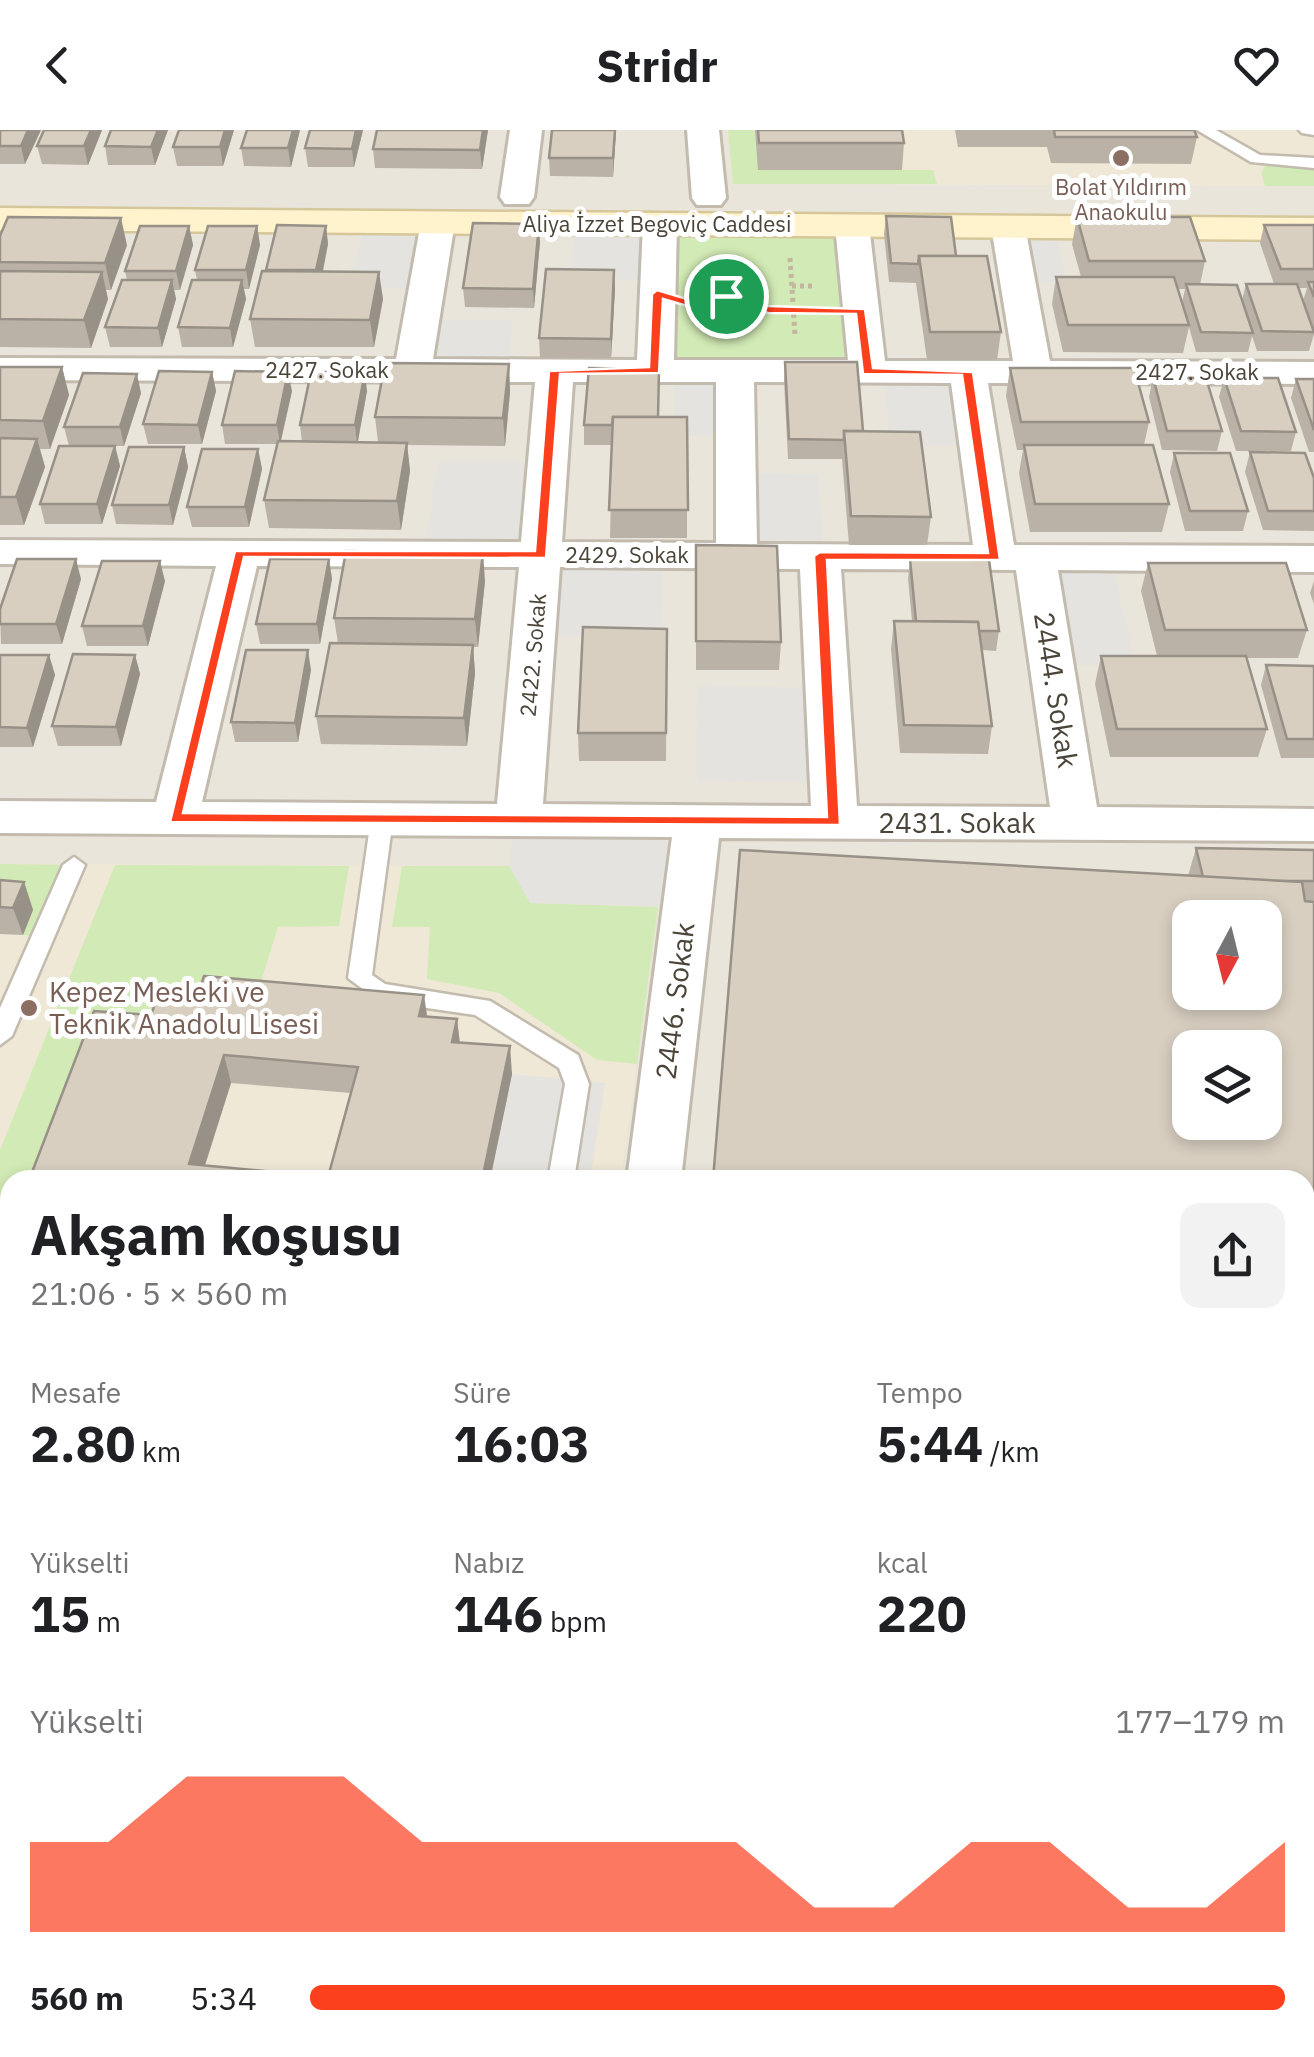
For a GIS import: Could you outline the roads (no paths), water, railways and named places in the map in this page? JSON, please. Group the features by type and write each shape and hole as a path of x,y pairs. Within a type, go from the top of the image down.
{"main road":[{"path":"0,194 1314,203"},
{"name":"Aliya İzzet Begoviç Caddesi","path":"0,219 1314,229"}],"street":[{"path":"517,197 526,130"},
{"path":"703,130 709,198"},
{"path":"413,370 438,222"},
{"path":"655,371 660,224"},
{"path":"852,226 868,372"},
{"path":"1008,226 1033,372"},
{"name":"2427. Sokak","path":"0,369 1314,373"},
{"name":"2422. Sokak","path":"518,820 555,371"},
{"path":"737,556 742,371"},
{"name":"2444. Sokak","path":"968,372 1076,824"},
{"name":"2429. Sokak","path":"0,552 1314,558"},
{"path":"175,818 239,554"},
{"path":"820,556 835,822"},
{"name":"2431. Sokak","path":"0,817 1314,825"},
{"name":"2446. Sokak","path":"655,1170 697,821"}],"lane":[{"path":"1205,130 1256,159 1314,162"},
{"path":"382,819 360,978 379,992 481,1006 574,1068 576,1093 564,1170"},
{"path":"0,1036 74,865"}],"place":[{"name":"Bolat Yıldırım Anaokulu","path":"1121,158"},
{"name":"Kepez Mesleki ve Teknik Anadolu Lisesi","path":"29,1008"}]}
